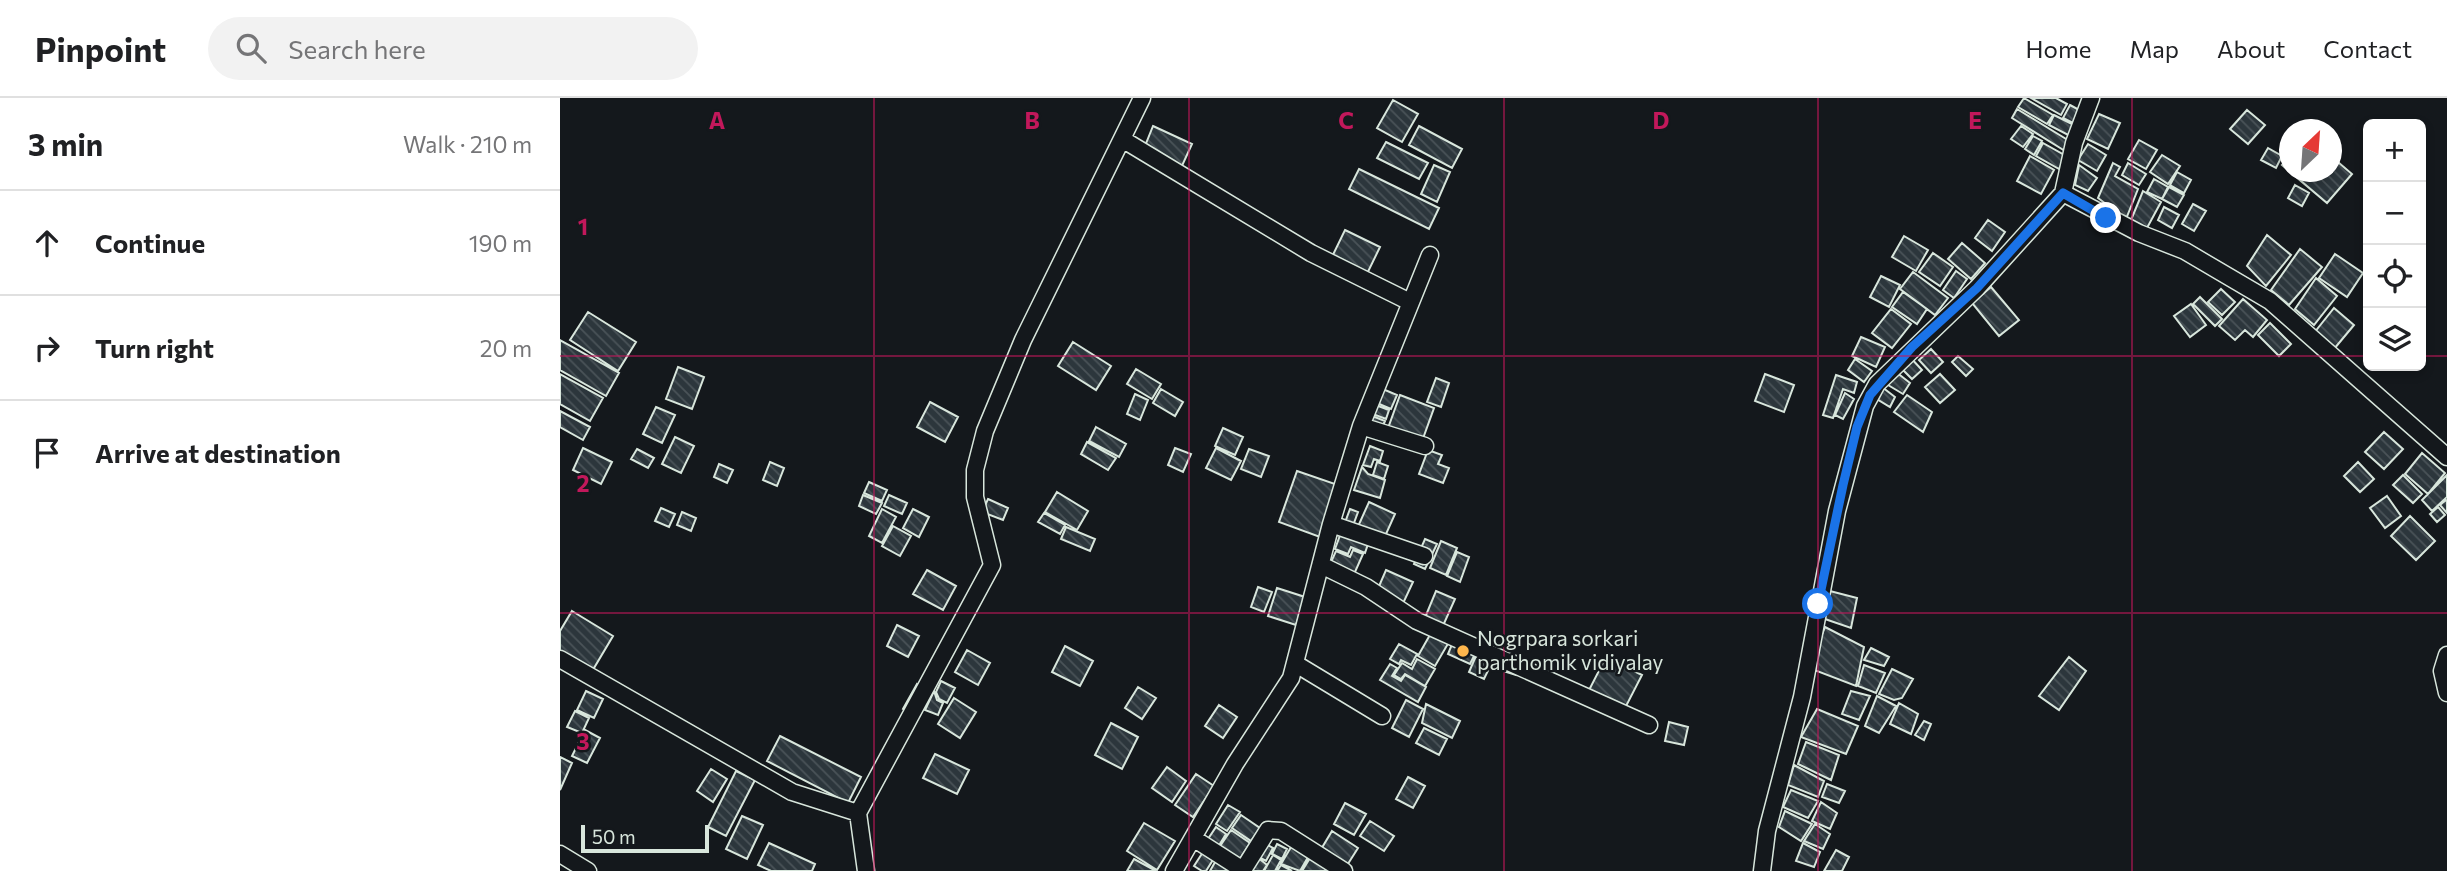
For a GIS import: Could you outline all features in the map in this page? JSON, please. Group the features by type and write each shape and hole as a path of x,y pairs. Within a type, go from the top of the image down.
{"street":[{"path":"866,871 858,813 992,565 975,497 975,470 985,431 1023,340 1142,98"},
{"path":"1762,871 1768,831 1802,697 1837,511 1865,406 1877,384 1977,288 2063,193 2074,143 2091,98"},
{"path":"1122,139 1311,253 1409,302"},
{"path":"2063,193 2128,228 2185,251 2270,301 2447,457"},
{"path":"1174,871 1291,678 1331,524 1361,426 1430,255"},
{"path":"1361,426 1425,446"},
{"path":"1331,524 1424,556"},
{"path":"1321,565 1366,587 1417,621 1649,725"},
{"path":"2447,654 2442,671 2447,693"},
{"path":"560,659 792,792 858,813"},
{"path":"1296,664 1382,716"},
{"path":"1192,838 1243,870 1268,830 1281,831 1344,871"},
{"path":"560,854 588,871"}],"building":[{"path":"2024,98 2053,115 2047,124 2018,107"},
{"path":"2031,98 2056,98 2067,104 2061,115"},
{"path":"1393,100 1418,114 1402,142 1377,128"},
{"path":"2070,105 2081,111 2075,124 2063,118"},
{"path":"2017,109 2071,142 2065,151 2012,118"},
{"path":"2247,110 2265,125 2248,144 2230,129"},
{"path":"2099,114 2120,123 2108,149 2087,139"},
{"path":"2054,115 2076,126 2070,136 2049,125"},
{"path":"1153,126 1192,144 1181,168 1143,151"},
{"path":"1419,126 1462,149 1452,168 1409,145"},
{"path":"2021,126 2033,134 2023,147 2011,139"},
{"path":"2033,136 2042,141 2034,155 2025,149"},
{"path":"2139,140 2157,150 2146,169 2128,159"},
{"path":"1386,142 1428,163 1419,179 1377,158"},
{"path":"2043,143 2066,156 2059,169 2036,156"},
{"path":"2088,144 2106,155 2097,171 2078,160"},
{"path":"2268,148 2279,154 2276,168 2261,160"},
{"path":"2162,155 2180,166 2168,184 2150,172"},
{"path":"2030,156 2054,170 2041,194 2017,181"},
{"path":"2113,163 2120,167 2115,176 2138,189 2126,219 2098,198"},
{"path":"2128,163 2146,174 2139,185 2122,175"},
{"path":"1434,165 1450,172 1437,202 1421,194"},
{"path":"2079,165 2097,178 2088,191 2075,185"},
{"path":"2342,166 2352,174 2327,203 2302,182 2342,182"},
{"path":"1359,169 1439,208 1429,229 1349,189"},
{"path":"2177,172 2191,180 2184,193 2170,185"},
{"path":"2154,179 2168,187 2162,199 2147,192"},
{"path":"2295,185 2309,193 2302,206 2288,198"},
{"path":"2169,187 2184,195 2177,207 2162,199"},
{"path":"2143,191 2161,202 2147,228 2131,220"},
{"path":"2193,204 2206,211 2194,231 2182,224"},
{"path":"2164,207 2179,215 2172,228 2158,220"},
{"path":"1988,220 2005,232 1992,251 1975,238"},
{"path":"1345,230 1380,247 1364,280 1329,263"},
{"path":"2267,235 2291,255 2266,286 2247,266"},
{"path":"1904,236 1928,250 1916,271 1892,257"},
{"path":"1962,243 1985,263 1971,279 1948,259"},
{"path":"2300,249 2322,267 2289,305 2271,290"},
{"path":"1933,253 1953,267 1940,286 1919,272"},
{"path":"2335,254 2363,273 2347,297 2319,278"},
{"path":"1956,271 1967,279 1954,298 1943,290"},
{"path":"1913,272 1948,298 1935,315 1900,289"},
{"path":"1881,276 1900,285 1889,307 1870,297"},
{"path":"2316,278 2337,296 2314,325 2295,309"},
{"path":"1991,287 2019,320 1999,336 1972,303"},
{"path":"2221,289 2235,302 2222,315 2208,302"},
{"path":"1903,292 1927,309 1917,324 1892,307"},
{"path":"2200,297 2222,319 2215,326 2193,304"},
{"path":"2243,299 2267,320 2253,337 2245,330 2235,340 2219,326"},
{"path":"2191,304 2206,325 2190,337 2174,316"},
{"path":"2334,308 2354,325 2334,349 2314,333"},
{"path":"1891,309 1911,324 1892,348 1872,333"},
{"path":"588,312 636,342 618,371 570,340"},
{"path":"2270,323 2291,344 2279,356 2258,335"},
{"path":"1861,337 1885,347 1876,367 1852,356"},
{"path":"560,340 619,373 606,396 560,370"},
{"path":"1073,342 1111,366 1096,390 1058,366"},
{"path":"1931,349 1943,362 1931,373 1919,360"},
{"path":"1909,356 1922,370 1912,379 1899,366"},
{"path":"1958,356 1973,369 1966,376 1952,362"},
{"path":"1855,359 1872,371 1864,382 1848,370"},
{"path":"678,367 704,377 692,409 666,399"},
{"path":"1136,369 1161,384 1152,399 1127,384"},
{"path":"1896,372 1910,383 1903,394 1883,382"},
{"path":"560,374 603,398 590,421 560,404"},
{"path":"1765,374 1794,385 1784,412 1755,401"},
{"path":"1940,374 1955,390 1940,403 1925,387"},
{"path":"1836,375 1857,382 1854,393 1843,389 1833,418 1823,415"},
{"path":"1436,378 1449,383 1441,407 1427,402"},
{"path":"1378,387 1397,395 1391,409 1372,401"},
{"path":"1882,387 1895,397 1890,407 1875,398"},
{"path":"1161,389 1183,402 1175,416 1153,403"},
{"path":"1845,393 1854,399 1843,419 1835,415"},
{"path":"1135,394 1148,400 1140,420 1127,414"},
{"path":"1400,395 1434,408 1421,444 1387,431"},
{"path":"1907,395 1932,412 1923,432 1894,412"},
{"path":"930,402 958,417 945,442 917,427"},
{"path":"1373,404 1389,410 1386,419 1370,413"},
{"path":"656,407 675,415 662,443 643,434"},
{"path":"560,411 590,427 583,440 560,427"},
{"path":"1367,414 1385,421 1379,434"},
{"path":"1096,427 1126,444 1119,457 1089,441"},
{"path":"1223,428 1243,437 1235,455 1215,446"},
{"path":"2384,432 2403,449 2384,469 2365,452"},
{"path":"675,437 694,446 681,473 662,464"},
{"path":"1087,442 1116,458 1108,470 1081,454"},
{"path":"1370,446 1383,451 1380,461 1374,459 1371,467 1363,465"},
{"path":"583,448 612,462 601,484 573,470"},
{"path":"1175,448 1191,454 1183,472 1168,465"},
{"path":"1216,448 1241,461 1231,480 1206,468"},
{"path":"637,449 654,458 648,468 631,459"},
{"path":"1249,449 1269,456 1261,477 1241,469"},
{"path":"1428,450 1442,455 1438,464 1449,468 1443,483 1419,474"},
{"path":"2422,453 2445,473 2428,494 2405,474"},
{"path":"770,462 784,468 777,486 763,480"},
{"path":"1377,462 1388,466 1384,479 1373,475"},
{"path":"2358,462 2374,479 2360,492 2344,476"},
{"path":"719,464 733,470 727,483 714,477"},
{"path":"1362,467 1368,474 1385,480 1380,498 1354,490"},
{"path":"1297,471 1338,485 1320,537 1279,522"},
{"path":"2403,475 2422,494 2413,503 2393,485"},
{"path":"2447,475 2447,497 2432,511 2422,500"},
{"path":"869,482 887,490 882,501 864,493"},
{"path":"1057,492 1088,511 1077,530 1045,512"},
{"path":"863,495 882,503 876,514 859,506"},
{"path":"889,495 907,503 902,514 884,506"},
{"path":"2387,496 2401,516 2385,528 2370,508"},
{"path":"988,499 1008,508 1003,520 982,512"},
{"path":"2447,501 2447,513 2440,505"},
{"path":"1369,502 1395,514 1382,543 1356,531"},
{"path":"2438,507 2445,515 2437,522 2430,514"},
{"path":"661,508 675,514 669,527 655,521"},
{"path":"882,509 896,517 882,543 869,536"},
{"path":"913,509 929,517 919,537 903,528"},
{"path":"1350,509 1358,512 1351,531 1343,528"},
{"path":"682,512 696,518 691,531 677,525"},
{"path":"1044,513 1065,525 1060,534 1038,522"},
{"path":"2410,516 2435,541 2416,560 2391,536"},
{"path":"893,526 911,536 900,556 882,546"},
{"path":"1066,527 1095,539 1090,551 1061,539"},
{"path":"1342,530 1369,541 1365,553 1351,547 1348,554 1335,549"},
{"path":"1425,539 1437,544 1425,569 1414,564"},
{"path":"1441,541 1457,548 1446,575 1430,568"},
{"path":"1353,550 1363,554 1351,581 1327,571 1336,551 1350,557"},
{"path":"1457,552 1469,557 1460,582 1447,576"},
{"path":"927,570 956,586 943,610 913,594"},
{"path":"1386,570 1413,582 1399,612 1373,600"},
{"path":"1258,587 1272,592 1264,612 1251,607"},
{"path":"1277,588 1305,597 1296,625 1268,616"},
{"path":"1826,590 1857,598 1851,628 1822,618"},
{"path":"1436,591 1455,599 1442,628 1424,620"},
{"path":"572,611 613,636 591,673 560,654 560,631"},
{"path":"897,625 919,636 908,657 887,646"},
{"path":"1825,627 1864,647 1856,686 1809,668"},
{"path":"1431,633 1449,642 1435,666 1418,656"},
{"name":"Nogrpara sorkari parthomik vidiyalay","path":"1455,637 1478,648 1470,664 1448,654"},
{"path":"1399,644 1417,654 1411,665 1401,660 1399,664 1390,659"},
{"path":"1065,646 1093,661 1080,686 1052,672"},
{"path":"1871,648 1889,657 1884,666 1864,660"},
{"path":"1479,649 1495,656 1484,679 1469,672"},
{"path":"967,650 990,663 978,685 955,672"},
{"path":"1499,651 1521,657 1516,675 1494,668"},
{"path":"1606,657 1642,675 1623,712 1587,694"},
{"path":"2069,657 2086,671 2059,710 2039,696"},
{"path":"1417,659 1435,669 1425,686 1405,674 1401,679 1394,675 1402,663 1412,669"},
{"path":"1390,664 1397,668 1392,676 1401,681 1405,675 1426,687 1418,702 1380,680"},
{"path":"1864,665 1885,673 1876,693 1858,686"},
{"path":"1892,669 1913,679 1902,698 1894,700 1879,694"},
{"path":"941,681 955,688 947,703 939,699 936,692"},
{"path":"917,684 925,690 911,714 903,709"},
{"path":"1138,687 1156,698 1142,719 1125,708"},
{"path":"586,691 603,699 594,718 577,710"},
{"path":"934,691 937,700 943,703 938,715 925,710"},
{"path":"1851,691 1870,696 1859,720 1842,714"},
{"path":"1877,696 1896,706 1879,733 1865,726"},
{"path":"954,698 976,712 960,738 938,724"},
{"path":"1406,700 1423,709 1409,737 1392,728"},
{"path":"1899,703 1918,714 1911,734 1890,724"},
{"path":"1426,704 1460,721 1452,738 1422,723"},
{"path":"1219,705 1237,717 1223,738 1205,726"},
{"path":"1817,709 1858,726 1846,754 1801,737"},
{"path":"575,711 589,718 582,733 567,727"},
{"path":"1924,721 1931,724 1924,740 1915,735"},
{"path":"1669,722 1688,727 1684,745 1665,741"},
{"path":"1111,723 1138,737 1122,769 1095,755"},
{"path":"1424,728 1447,739 1439,755 1416,743"},
{"path":"585,730 600,738 587,763 572,756"},
{"path":"780,736 861,777 848,803 767,761"},
{"path":"1806,742 1839,755 1831,780 1798,764"},
{"path":"935,754 969,770 957,794 923,778"},
{"path":"560,757 572,763 560,790"},
{"path":"1794,765 1824,781 1818,797 1788,785"},
{"path":"1167,767 1186,781 1172,802 1152,788"},
{"path":"711,769 727,779 713,802 697,791"},
{"path":"736,771 755,780 726,836 708,827"},
{"path":"1196,774 1214,786 1193,817 1175,805"},
{"path":"1408,777 1425,786 1413,808 1396,799"},
{"path":"1827,784 1845,791 1839,803 1822,797"},
{"path":"1791,790 1818,801 1808,818 1783,807"},
{"path":"1821,802 1837,813 1830,829 1812,821"},
{"path":"1345,803 1366,814 1354,835 1334,824"},
{"path":"1228,805 1240,812 1227,831 1216,824"},
{"path":"1785,811 1812,824 1801,841 1779,827"},
{"path":"1241,815 1260,828 1251,841 1232,828"},
{"path":"742,816 763,825 747,859 726,849"},
{"path":"1370,821 1394,836 1384,851 1360,836"},
{"path":"1144,823 1175,841 1157,870 1127,851"},
{"path":"1815,824 1830,834 1823,849 1804,841"},
{"path":"1216,827 1226,834 1215,852 1204,845"},
{"path":"1231,830 1250,843 1236,865 1216,852"},
{"path":"1332,831 1358,848 1346,867 1320,851"},
{"path":"1262,842 1273,848 1266,861 1255,855"},
{"path":"1294,842 1311,852 1300,871 1281,864"},
{"path":"769,843 815,864 812,871 771,871 758,865"},
{"path":"1803,843 1820,852 1814,867 1796,861"},
{"path":"1277,844 1287,849 1282,859 1272,854"},
{"path":"1205,849 1216,855 1206,871 1202,871 1194,866"},
{"path":"1836,850 1849,857 1842,871 1824,871"},
{"path":"1273,855 1281,860 1275,871 1264,871"},
{"path":"1256,856 1267,865 1263,871 1251,871"},
{"path":"1218,857 1241,871 1210,871"},
{"path":"1310,858 1329,870 1329,871 1302,871"},
{"path":"1134,859 1156,871 1127,871"},
{"path":"1281,865 1292,871 1277,871"}],"place":[{"name":"Nogrpara sorkari parthomik vidiyalay","path":"1463,651"}],"route":[{"path":"1818,604 1857,427 1877,384 1912,347 1977,288 2063,193 2106,218"}]}
